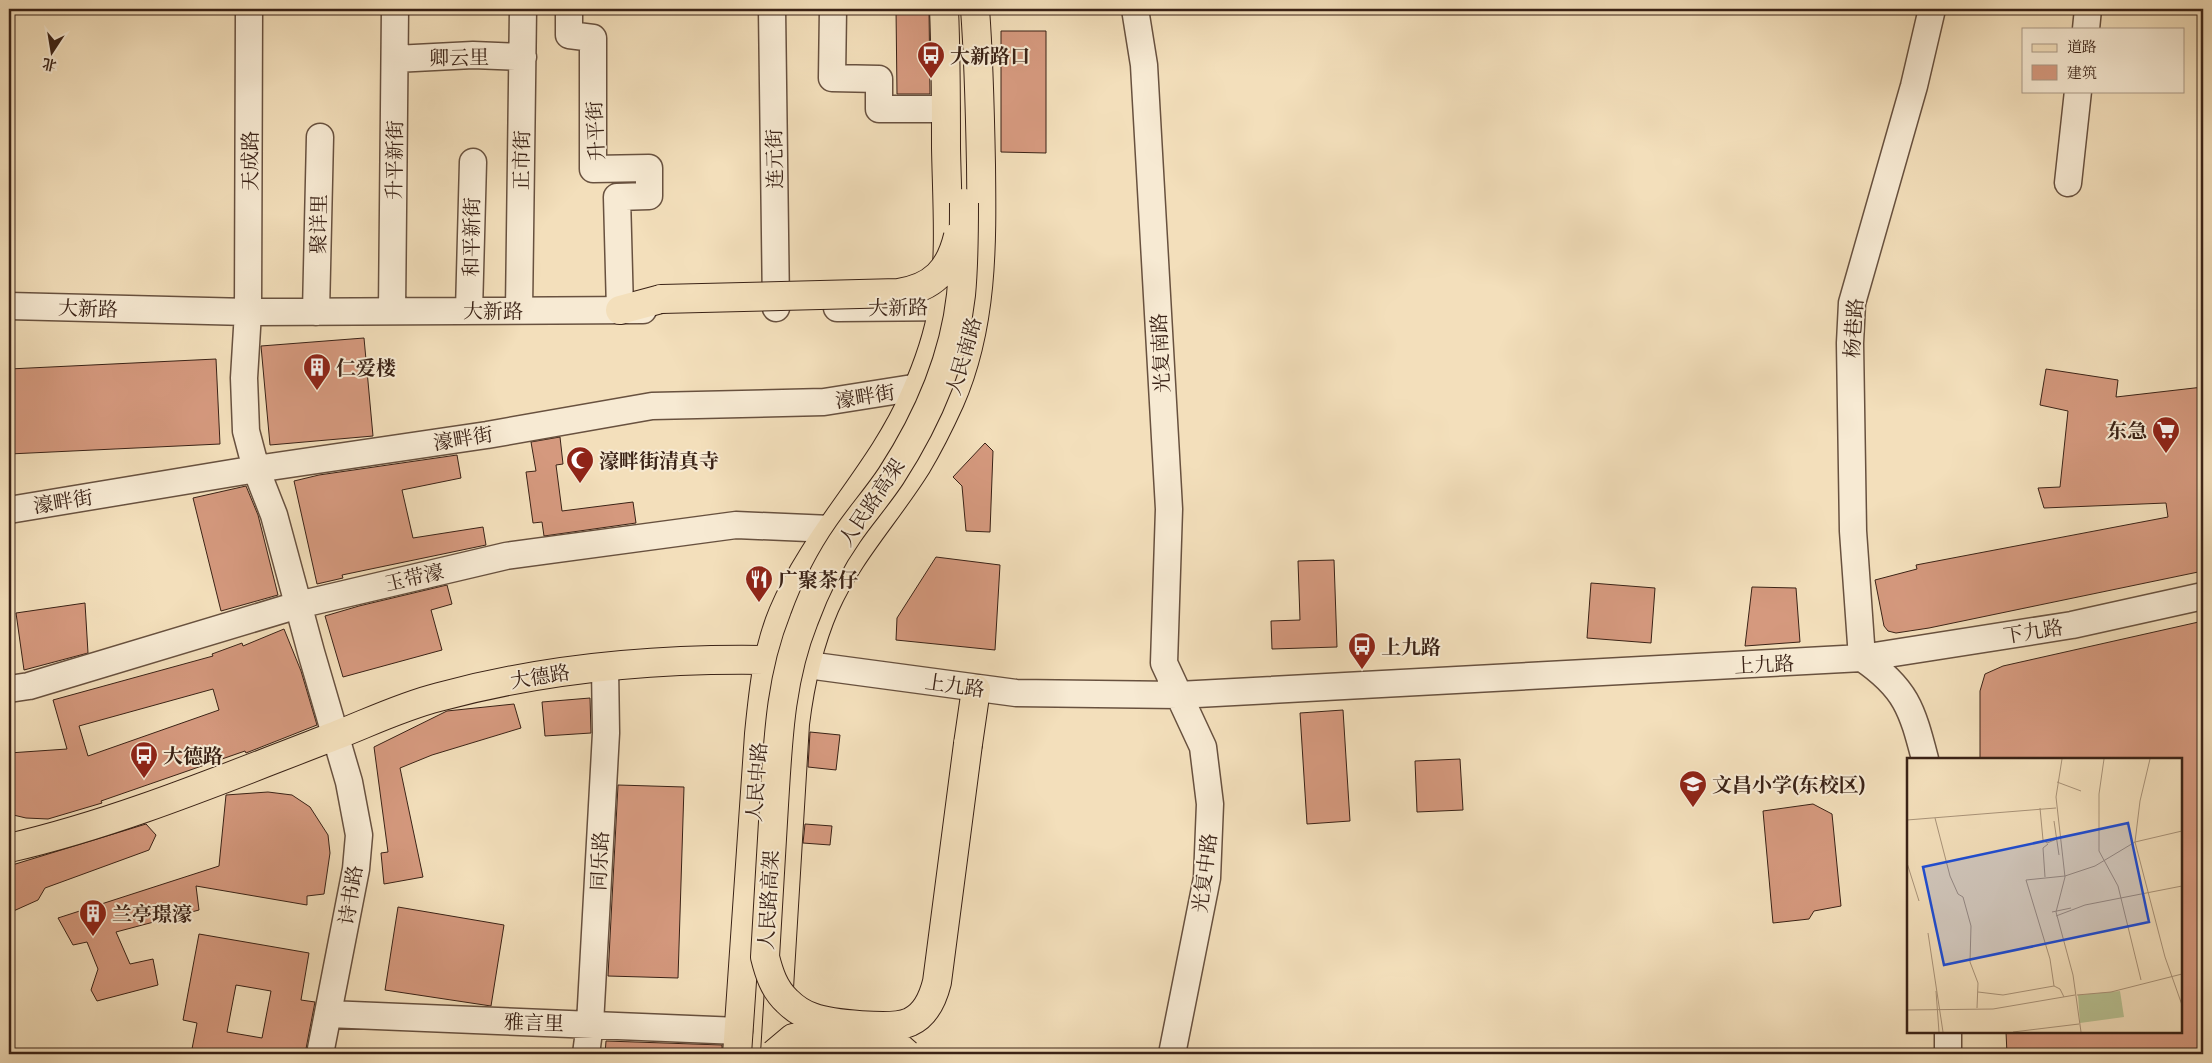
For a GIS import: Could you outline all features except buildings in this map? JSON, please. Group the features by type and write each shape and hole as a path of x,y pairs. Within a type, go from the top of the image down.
{"main road":[{"name":"人民南路","path":"769,660 783,611 831,529 880,460 907,413 931,353 943,307 947,237 944,9"},
{"name":"人民路高架","path":"759,1054 779,723 787,671 804,620 831,562 848,534 890,476 925,416 937,388 954,333 961,297 964,262 964,203 960,9"},
{"name":"人民南路","path":"806,664 822,613 840,577 916,466 951,400 963,366 977,307 980,278 982,218 975,9"},
{"path":"620,310 661,299 878,294 914,291 938,276 947,264 957,238 964,203"},
{"name":"大德路","path":"9,848 41,841 146,808 390,713 438,697 533,677 605,667 691,660 769,660"},
{"name":"人民中路","path":"738,1043 759,734 769,660"},
{"name":"人民中路","path":"774,1054 794,742 799,692 806,664"},
{"path":"765,957 770,974 783,997 799,1011 810,1017 820,1020 886,1027 910,1022 920,1015 931,1001 938,982 976,689"},
{"path":"774,1054 793,1038 814,1034 879,1040 899,1047 908,1054"}],"street":[{"name":"天成路","path":"249,9 248,312 244,378 246,431 256,469"},
{"name":"升平新街","path":"392,311 396,9"},
{"name":"正市街","path":"519,310 523,9"},
{"name":"升平街","path":"569,9 569,35 593,38 593,169 649,168 649,196 617,197 620,310"},
{"name":"连元街","path":"772,9 776,308"},
{"path":"833,9 832,78 879,79 879,109 946,110"},
{"name":"光复南路","path":"1135,9 1144,65 1169,509 1164,663 1178,695"},
{"name":"杨巷路","path":"1862,658 1853,532 1850,343 1852,303 1914,86 1932,9"},
{"path":"2086,28 2088,9"},
{"name":"卿云里","path":"395,59 473,55 522,57"},
{"path":"2068,182 2078,92"},
{"name":"聚详里","path":"316,312 320,137"},
{"name":"和平新街","path":"469,311 473,162"},
{"name":"大新路","path":"9,306 248,312 977,307"},
{"name":"濠畔街","path":"9,510 256,469 487,435 652,406 824,402 919,387"},
{"name":"诗书路","path":"256,469 274,516 349,782 359,835 356,869 320,1054"},
{"name":"玉带濠","path":"9,689 29,686 298,605 515,554 736,525 831,529"},
{"name":"下九路","path":"1862,658 2072,625 2203,596"},
{"path":"1862,658 1889,679 1908,704 1925,758"},
{"name":"上九路","path":"769,660 1016,693 1178,695 1862,658"},
{"name":"同乐路","path":"586,1054 590,1024 606,733 605,667"},
{"name":"光复中路","path":"1172,1054 1207,878 1210,804 1203,748 1178,695"},
{"name":"雅言里","path":"328,1014 590,1024 738,1043"},
{"path":"1948,1033 1948,1054"}],"place":[{"name":"大新路口","path":"931,79"},
{"name":"仁爱楼","path":"317,391"},
{"name":"东急","path":"2166,454"},
{"name":"濠畔街清真寺","path":"580,484"},
{"name":"广聚茶仔","path":"759,603"},
{"name":"上九路","path":"1362,670"},
{"name":"大德路","path":"144,779"},
{"name":"文昌小学(东校区)","path":"1693,808"},
{"name":"兰亭璟濠","path":"93,937"}]}
